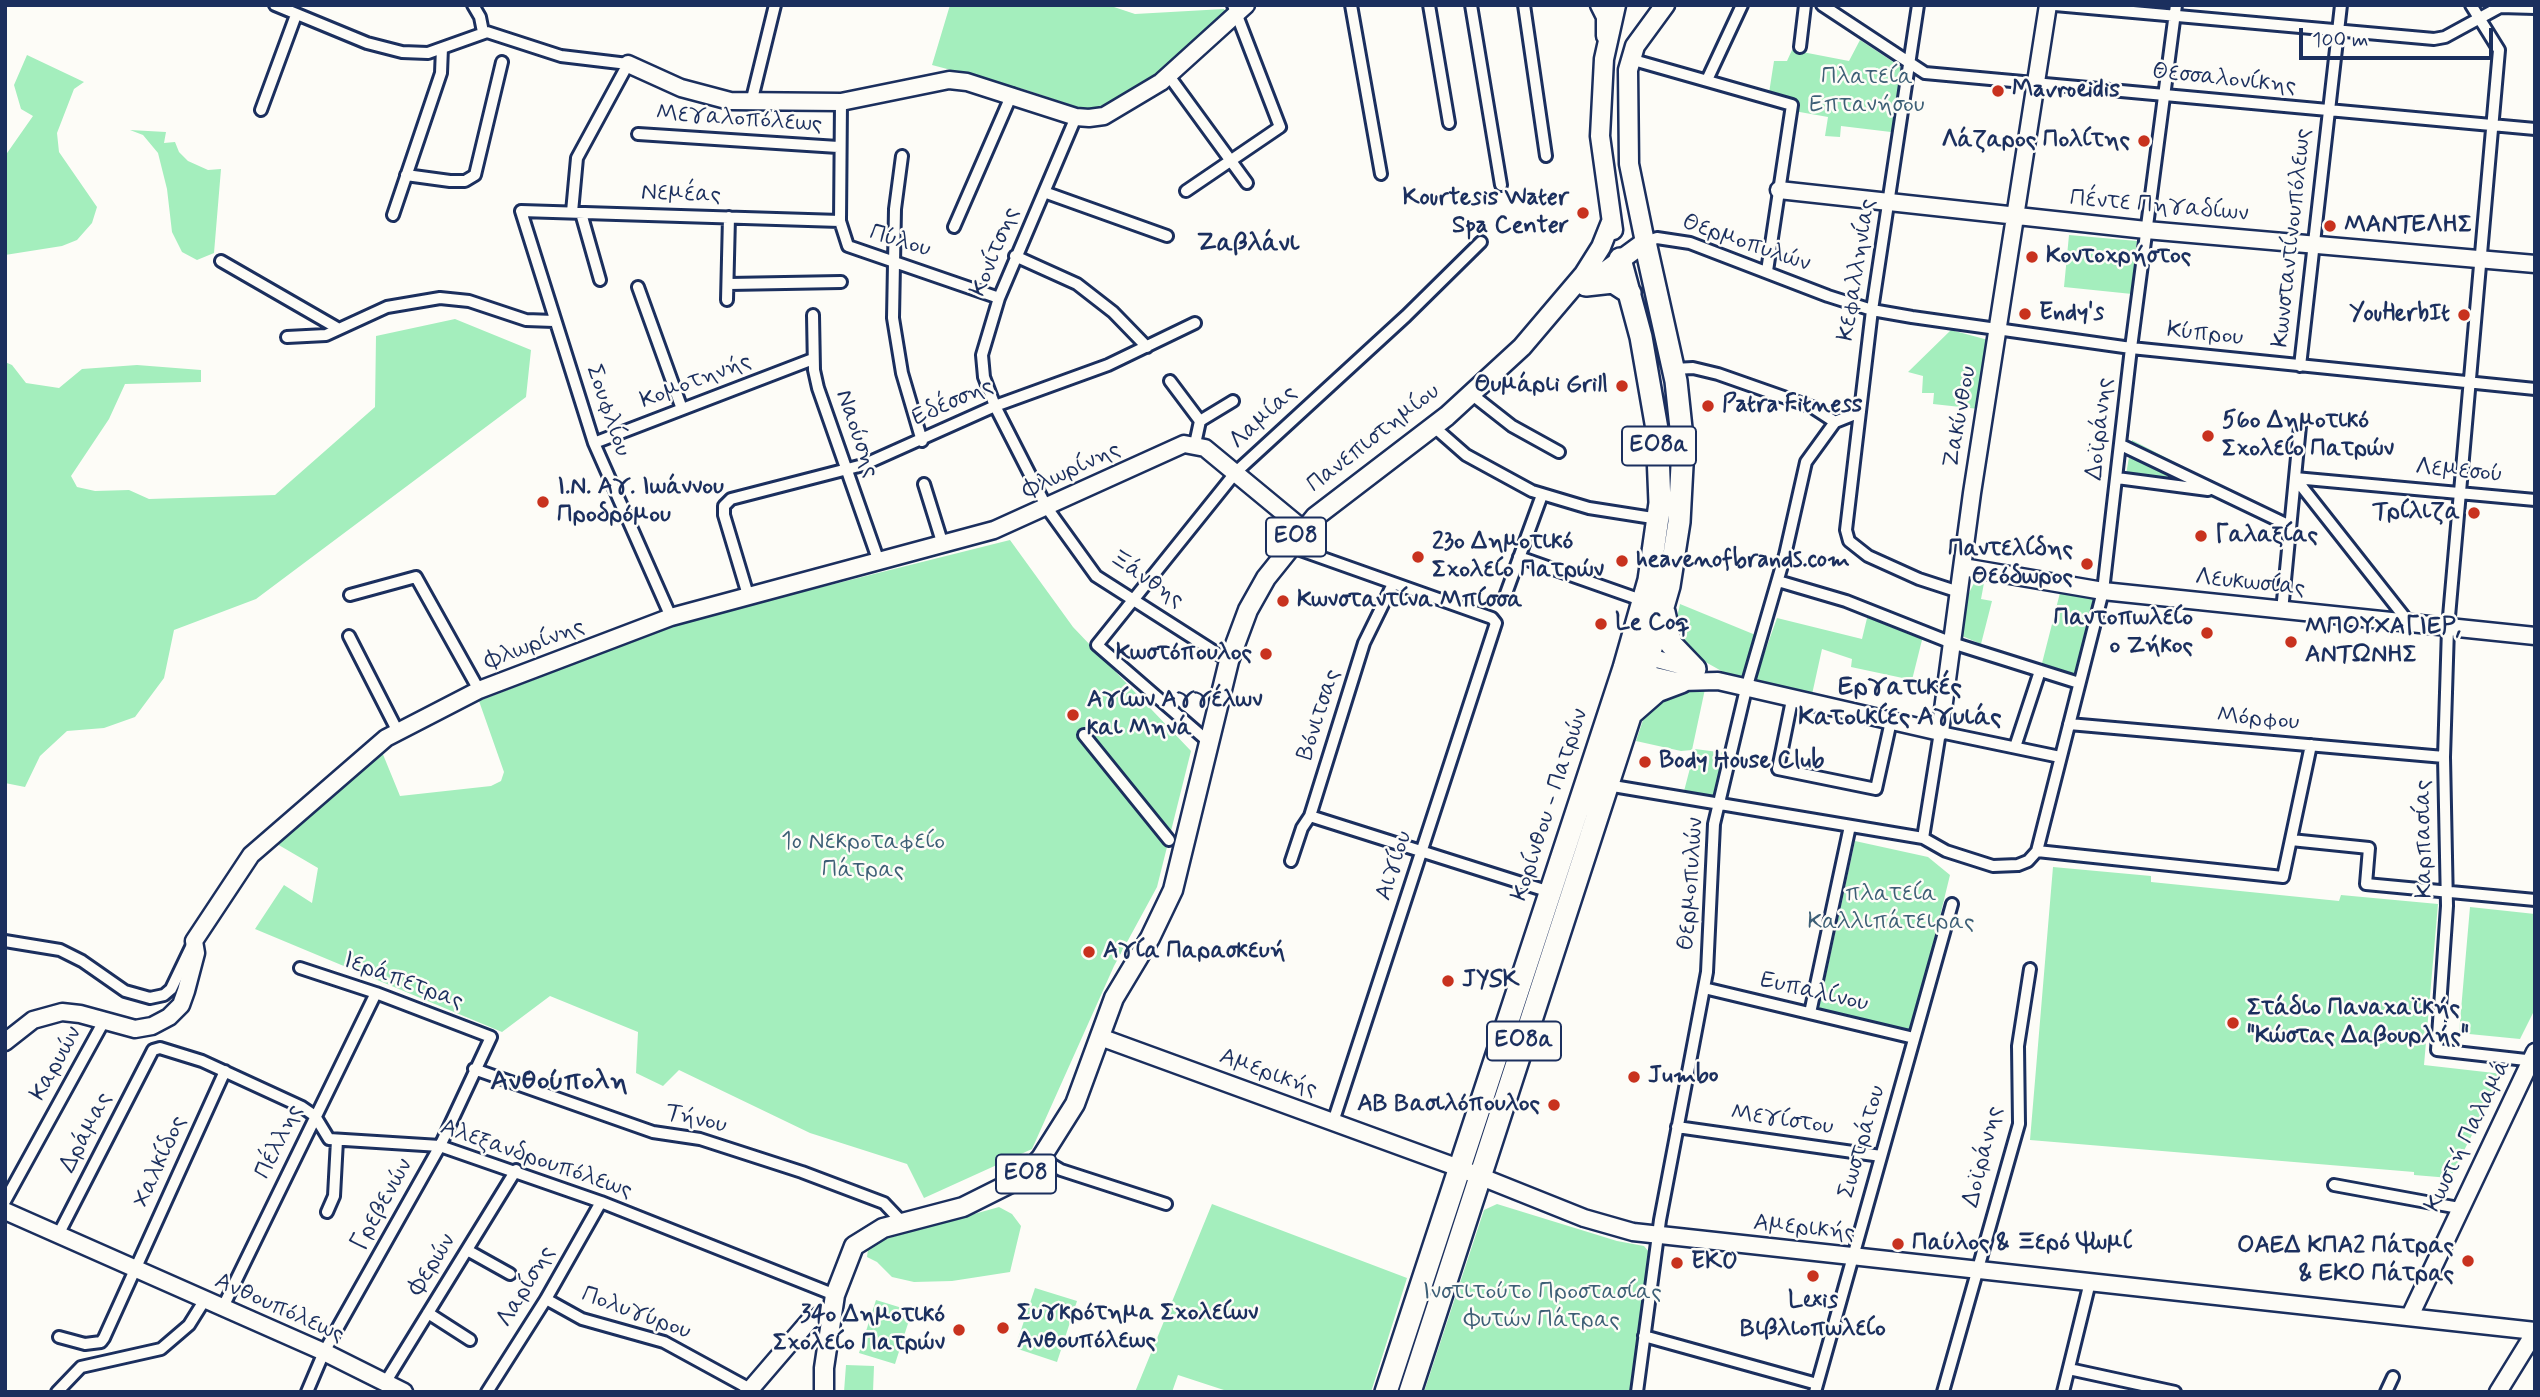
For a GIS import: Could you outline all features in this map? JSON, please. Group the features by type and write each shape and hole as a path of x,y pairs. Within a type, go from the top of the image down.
{"highway":[{"name":"Κορίνθου - Πατρών","path":"1386,1392 1550,891 1637,662 1654,603 1678,539 1683,447 1674,369 1645,242"},
{"name":"Κορίνθου - Πατρών","path":"1620,259 1630,293 1657,429 1659,519 1654,603"},
{"path":"1586,285 1613,282 1630,293"},
{"path":"1629,716 1657,691 1693,677 1671,644 1654,603"},
{"name":"Κορίνθου - Πατρών","path":"1410,1392 1629,716 1637,662"}],"main road":[{"path":"1611,222 1600,148 1604,59 1616,5"},
{"path":"1645,242 1629,164 1627,105 1630,59 1645,30 1665,5"},
{"name":"Κορίνθου - Πατρών","path":"1611,222 1620,259"},
{"name":"Πανεπιστημίου","path":"824,1392 824,1368 834,1302 854,1246 875,1231 963,1207 1023,1177 1041,1158 1075,1104 1114,998 1150,938 1173,890 1229,661 1248,611 1289,545 1303,529 1433,426 1522,347 1564,299 1598,254 1611,222"},
{"name":"ΕΟ8","path":"1620,259 1645,242"},
{"name":"Πανεπιστημίου","path":"1564,299 1620,259"}],"street":[{"path":"275,5 391,50 419,54 483,32 493,32 561,56 628,64 690,91 751,103 841,102 949,80 1012,94 1076,117 1104,116 1169,76 1239,8 1280,127 1185,191"},
{"path":"473,5 483,32"},
{"path":"751,103 775,5"},
{"path":"1351,5 1381,174"},
{"path":"1429,5 1449,123"},
{"path":"1471,5 1501,185"},
{"path":"1524,5 1546,156"},
{"path":"1599,5 1605,17 1604,59"},
{"path":"1707,79 1742,5"},
{"path":"1800,47 1805,5"},
{"name":"Θεσσαλονίκης","path":"1822,5 1910,66 1925,73 2535,130"},
{"name":"Κεφαλληνίας","path":"1918,5 1872,310 1846,525 1849,541 1884,564 1959,592"},
{"name":"Ζακύνθου","path":"1923,838 2048,5"},
{"path":"2055,5 2175,10 2338,31 2434,38 2445,37 2502,6 2535,8"},
{"name":"Κωνσταντίνουπόλεως","path":"2300,366 2341,5"},
{"name":"Καρπασίας","path":"2471,5 2499,50 2448,628 2444,757 2448,892 2437,1050 2533,1058"},
{"name":"Δοϊράνης","path":"2037,851 2103,591 2175,10"},
{"path":"261,110 296,15"},
{"path":"393,215 442,73 442,48"},
{"path":"1630,59 1793,105 1767,271"},
{"path":"406,175 450,181 465,181 474,176 502,62"},
{"path":"600,280 577,213 577,158 628,64"},
{"path":"1169,76 1247,183"},
{"path":"954,228 1012,94"},
{"name":"Πύλου","path":"841,102 838,147 840,221 846,243 852,248 999,298"},
{"name":"Κονίτσης","path":"996,406 981,362 999,298 1015,256 1076,117"},
{"name":"Μεγαλοπόλεως","path":"638,134 838,147"},
{"path":"902,156 895,209 895,261 891,288 894,330 907,396 922,441"},
{"name":"Πέντε Πηγαδίων","path":"1779,190 2146,230 2535,264"},
{"path":"1044,192 1167,236"},
{"name":"Νεμέας","path":"521,211 840,221"},
{"name":"Σουφλίου","path":"521,211 594,443 671,617"},
{"path":"727,300 729,218"},
{"name":"Θερμοπυλών","path":"1645,242 1657,238 1681,241 1872,310"},
{"name":"Λαμίας","path":"1210,744 1097,645 1236,472 1406,316 1481,242"},
{"path":"1015,256 1077,284 1113,312 1147,347"},
{"path":"221,261 339,329"},
{"path":"729,284 841,282"},
{"path":"638,287 682,410"},
{"path":"287,337 320,336 387,307 440,299 469,302 526,320 554,321"},
{"name":"Κύπρου","path":"1872,310 1999,331 2131,348 2535,390"},
{"name":"Ναούσης","path":"813,315 813,359 823,406 879,562"},
{"name":"Εδέσσης","path":"748,595 724,515 724,506 731,499 846,471 922,441 996,406 1068,381 1195,323"},
{"name":"Κομοτηνής","path":"594,443 813,359"},
{"path":"1674,369 1693,368 1718,374 1812,407 1835,422 1860,412"},
{"path":"1170,381 1200,421"},
{"path":"1470,393 1512,426 1559,452"},
{"path":"1233,401 1200,421 1195,444 1236,472 1303,529"},
{"name":"Ξάνθης","path":"996,406 1047,508 1096,576 1229,661"},
{"name":"Θερμοπυλών","path":"1637,1392 1658,1236 1704,988 1710,938 1710,848 1718,805 1746,689 1778,581 1806,462 1835,422"},
{"path":"1433,426 1472,459 1542,495 1600,510 1659,519"},
{"path":"2281,611 2300,426"},
{"name":"Φλωρίνης","path":"5,941 60,950 82,961 125,991 150,998 164,995 171,989 194,940 251,855 397,730 479,690 671,617 995,530 1179,446 1195,444"},
{"path":"2121,444 2290,526"},
{"path":"2117,478 2217,491"},
{"path":"2295,478 2410,624"},
{"name":"Λεμεσού","path":"2295,478 2535,500"},
{"path":"924,484 943,545"},
{"path":"1504,599 1542,495"},
{"path":"1289,545 1393,584"},
{"path":"1519,557 1654,603"},
{"name":"Λευκωσίας","path":"1963,567 2103,591 2535,636"},
{"path":"350,595 416,577 479,690"},
{"path":"1778,581 1846,600 1952,643 2079,683"},
{"name":"Αιγίου","path":"1333,1122 1496,623 1492,618 1393,584"},
{"name":"Βόνιτσας","path":"1292,862 1302,828 1310,816 1364,643 1393,584"},
{"path":"349,636 397,730"},
{"path":"1637,662 1746,689 2060,757"},
{"path":"2015,747 2040,671"},
{"path":"1792,699 1778,769 1876,789 1891,721"},
{"name":"Μόρφου","path":"2069,724 2444,757"},
{"path":"1084,736 1169,840"},
{"path":"1607,785 1923,838 1946,851 1993,866 2018,865 2028,861 2037,851 2283,877 2311,745"},
{"path":"1310,816 1550,891"},
{"path":"1810,1013 1850,826"},
{"path":"2291,840 2369,848 2366,884 2535,900"},
{"name":"Σωστράτου","path":"1816,1388 1952,904"},
{"path":"5,1042 30,1022 47,1015 75,1013 135,1029 152,1026 171,1016 181,1005 186,991 196,953 194,940"},
{"name":"Ιεράπετρας","path":"300,968 376,993 491,1037"},
{"name":"Δοϊράνης","path":"1942,1392 2019,1124 2019,1036 2030,969"},
{"name":"Ευπαλίνου","path":"1704,988 1914,1038"},
{"name":"Πέλλης","path":"222,1309 376,993"},
{"name":"Καρυών","path":"5,1202 104,1021"},
{"name":"Γρεβενών","path":"307,1392 324,1352 440,1146 491,1037"},
{"name":"Αμερικής","path":"1100,1037 1459,1168 1584,1218 1658,1236 2410,1316 2535,1332"},
{"name":"Δράμας","path":"58,1235 153,1049 188,1056 225,1071"},
{"name":"Κωστή Παλαμά","path":"2410,1316 2459,1208 2533,1058"},
{"name":"Τήνου","path":"474,1069 653,1132 700,1139 838,1185 884,1203 902,1222"},
{"path":"225,1071 302,1107 315,1118 325,1136 337,1140 334,1196 327,1212"},
{"name":"Χαλκίδος","path":"135,1269 225,1071"},
{"name":"Μεγίστου","path":"1677,1127 1881,1156"},
{"name":"Αλεξανδρουπόλεως","path":"337,1140 440,1146 516,1170 601,1202 834,1302"},
{"path":"1041,1158 1061,1170 1166,1204"},
{"name":"Φερών","path":"385,1383 516,1170"},
{"path":"2334,1185 2459,1208"},
{"name":"Λαρίσης","path":"487,1392 601,1202"},
{"name":"Ανθουπόλεως","path":"5,1211 324,1352 404,1392"},
{"path":"467,1250 510,1275"},
{"path":"59,1337 85,1344 103,1340 135,1269"},
{"path":"2063,1392 2090,1282"},
{"name":"Πολυγύρου","path":"545,1299 582,1319 664,1342 749,1391"},
{"path":"57,1392 82,1367 147,1354 164,1347 189,1325 204,1301"},
{"path":"749,1391 809,1321 834,1302"},
{"path":"428,1314 470,1340"},
{"path":"2498,1392 2535,1332"},
{"path":"1644,1336 1816,1388"},
{"path":"2069,1369 2175,1392"},
{"path":"2386,1392 2393,1377"}],"green space":[{"path":"950,5 1108,5 1135,14 1224,9 1227,14 1179,67 1104,116 1023,89 932,65"},
{"name":"Πλατεία Επτανήσου","path":"1860,40 1907,71 1898,127 1891,132 1841,126 1840,137 1825,136 1828,117 1794,111 1769,93 1774,61 1787,61 1792,50 1849,61"},
{"path":"27,55 84,82 74,89 57,133 59,152 97,207 92,223 77,240 62,246 5,255 5,156 33,116 21,109 14,85"},
{"path":"130,130 166,132 164,143 175,142 179,152 188,161 208,170 221,169 214,253 197,260 182,252 172,232 167,189 158,153 143,135"},
{"path":"2069,235 2137,241 2132,294 2064,287"},
{"path":"455,319 531,350 526,397 256,599 174,630 164,678 135,717 104,728 67,731 40,756 25,787 5,783 5,362 12,365 26,383 59,388 82,369 137,365 201,370 201,382 125,384 109,419 71,476 77,487 95,491 129,490 149,499 275,495 375,407 376,336"},
{"path":"1951,330 1992,341 1979,409 1933,404 1934,393 1922,393 1923,376 1908,372"},
{"path":"2132,440 2219,485 2215,498 2124,486"},
{"name":"1o Νεκροταφείο Πάτρας","path":"1010,540 1073,627 1191,751 1157,887 1114,966 1032,1149 924,1198 907,1164 810,1133 679,1070 663,1086 636,1073 638,1032 550,996 502,1032 255,929 284,885 312,903 318,868 277,844 382,752 400,796 491,786 501,781 504,772 479,701 686,621"},
{"path":"1975,581 1984,583 1981,599 1992,601 1981,644 1962,636 1967,597"},
{"path":"2062,585 2103,591 2079,683 2040,671"},
{"path":"1680,604 1758,636 1743,683 1684,650 1675,627"},
{"path":"1868,614 1923,636 1912,680 1851,667 1852,659 1822,649 1811,699 1753,685 1777,618 1862,639"},
{"path":"1705,689 1692,750 1681,751 1636,741 1644,717 1656,702 1682,691"},
{"path":"1695,749 1726,753 1715,800 1683,795"},
{"name":"πλατεία Καλλιπάτειρας","path":"1855,841 1928,857 1950,875 1912,1031 1819,1008"},
{"name":"Στάδιο Παναχαϊκής \"Κώστας Δαβουρλής\"","path":"2053,867 2151,876 2151,882 2339,901 2341,895 2438,904 2424,1065 2503,1074 2450,1178 2414,1175 2414,1172 2030,1140"},
{"path":"2470,907 2535,914 2535,1009 2520,1039 2459,1033"},
{"path":"1212,1204 1407,1278 1371,1392 1230,1392 1178,1375 1172,1392 1135,1392"},
{"name":"Ινστιτούτο Προστασίας Φυτών Πάτρας","path":"1497,1204 1617,1241 1644,1246 1649,1252 1630,1392 1424,1392 1484,1210"},
{"path":"999,1207 1012,1214 1021,1226 1010,1272 952,1281 914,1282 892,1277 877,1262 867,1257 868,1249 878,1241"},
{"path":"1035,1288 1077,1301 1057,1362 1015,1348"},
{"path":"876,1300 912,1311 895,1364 859,1353"},
{"path":"846,1365 874,1366 873,1392 844,1392"}],"place":[{"name":"Mavroeidis","path":"1998,91"},
{"name":"Λάζαρος Πολίτης","path":"2144,141"},
{"name":"Kourtesis Water Spa Center","path":"1583,213"},
{"name":"ΜΑΝΤΕΛΗΣ","path":"2330,226"},
{"name":"Κοντοχρήστος","path":"2032,257"},
{"name":"Endy's","path":"2025,314"},
{"name":"YouHerbIt","path":"2464,315"},
{"name":"Θυμάριi Grill","path":"1622,386"},
{"name":"Patra Fitness","path":"1708,406"},
{"name":"56ο Δημοτικό Σχολείο Πατρών","path":"2208,436"},
{"name":"Ι.Ν. Αγ. Ιωάννου Προδρόμου","path":"543,502"},
{"name":"Τρίλιζα","path":"2474,513"},
{"name":"Γαλαξίας","path":"2201,536"},
{"name":"23ο Δημοτικό Σχολείο Πατρών","path":"1418,557"},
{"name":"heavenofbrands.com","path":"1622,561"},
{"name":"Παντελίδης Θεόδωρος","path":"2087,564"},
{"name":"Κωνσταντίνα Μπίσσα","path":"1283,601"},
{"name":"Le Coq","path":"1601,624"},
{"name":"Παντοπωλείο ο Ζήκος","path":"2207,633"},
{"name":"ΜΠΟΥΧΑΓΙΕΡ, ΑΝΤΩΝΗΣ","path":"2291,642"},
{"name":"Κωστόπουλος","path":"1266,654"},
{"name":"Αγίων Αγγέλων και Μηνά","path":"1073,715"},
{"name":"Body House Club","path":"1645,762"},
{"name":"Αγία Παρασκευή","path":"1089,952"},
{"name":"JYSK","path":"1448,981"},
{"name":"Στάδιο Παναχαϊκής \"Κώστας Δαβουρλής\"","path":"2233,1023"},
{"name":"Jumbo","path":"1634,1077"},
{"name":"ΑΒ Βασιλόπουλος","path":"1554,1105"},
{"name":"Παύλος & Ξερό Ψωμί","path":"1898,1244"},
{"name":"ΟΑΕΔ ΚΠΑ2 Πάτρας & ΕΚΟ Πάτρας","path":"2468,1261"},
{"name":"EKO","path":"1677,1263"},
{"name":"Lexis Βιβλιοπωλείο","path":"1813,1276"},
{"name":"Συγκρότημα Σχολείων Ανθουπόλεως","path":"1003,1328"},
{"name":"34ο Δημοτικό Σχολείο Πατρών","path":"959,1330"}],"district":[{"name":"Ζαβλάνι","path":"1248,245"},
{"name":"Εργατικές Κατοικίες Αγυιάς","path":"1900,704"},
{"name":"Ανθούπολη","path":"559,1083"}]}
